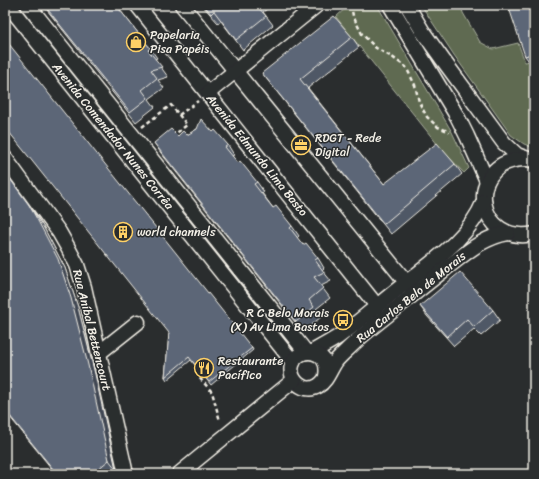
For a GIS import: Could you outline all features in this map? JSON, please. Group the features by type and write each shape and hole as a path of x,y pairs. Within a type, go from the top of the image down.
{"street":[{"name":"Avenida Comendador Nunes Corrêa","path":"8,5 293,362"},
{"name":"Avenida Comendador Nunes Corrêa","path":"28,5 309,352"},
{"name":"Avenida Edmundo Lima Basto","path":"137,5 377,306"},
{"path":"179,474 294,380 291,371 296,357 338,337 377,306 411,288 182,5"},
{"path":"208,93 317,5"},
{"path":"390,5 457,116 468,136 487,181"},
{"path":"407,5 423,32 504,142 517,155 531,160"},
{"name":"Rua Aníbal Bettencourt","path":"5,158 59,232 77,264 84,287 126,474"},
{"path":"531,160 516,160 504,164 494,171 487,181 484,201 486,211 491,220 499,228 508,233 531,237"},
{"name":"Rua Carlos Belo de Morais","path":"294,380 303,387 309,388 320,385 336,361 352,344 411,288 429,265 460,237 480,211 484,201"},
{"name":"Rua Carlos Belo de Morais","path":"411,288 475,246 497,235 508,233"},
{"path":"99,353 138,322"},
{"path":"309,352 318,354 323,358 326,364 326,376"}],"path":[{"path":"351,5 353,16 362,34 376,48 392,56 406,67 415,85 419,102 427,117 438,127 452,132"},
{"path":"179,115 208,93"},
{"path":"132,135 171,105 187,125 170,138"},
{"path":"201,373 198,376 212,392 220,421"}],"green space":[{"path":"349,5 377,5 452,132 469,168 464,173 442,150 336,17"},
{"path":"421,5 461,5 463,13 480,42 493,49 518,43 525,62 531,61 532,65 534,65 534,148 524,144 511,135 454,55"}],"building":[{"path":"44,5 116,5 150,48 148,50 162,67 151,70 157,78 142,90 148,98 130,112"},
{"path":"204,5 256,5 266,16 236,40 214,11 211,14"},
{"path":"508,5 534,5 534,53 525,56"},
{"path":"334,16 352,37 300,79 384,184 437,143 455,164 384,224 262,73"},
{"name":"world channels","path":"5,39 252,348 209,382 189,357 165,377 169,333 5,127"},
{"path":"201,119 213,132 215,130 228,145 225,147 238,163 240,161 257,182 254,184 273,208 276,206 292,226 290,228 303,245 306,243 318,258 315,260 324,272 314,277 323,288 309,300 314,307 296,322 154,143 171,129 178,136 183,131 187,135 197,129"},
{"path":"5,172 29,205 58,259 71,298 88,365 109,460 92,474 57,474 5,410"},
{"path":"460,272 493,310 474,327 467,319 447,337 420,306"}],"place":[{"name":"Papelaria Pisa Papéis","path":"136,42"},
{"name":"RDGT - Rede Digital","path":"301,145"},
{"name":"world channels","path":"123,232"},
{"name":"R C Belo Morais (X) Av Lima Bastos","path":"343,320"},
{"name":"Restaurante Pacífico","path":"204,368"}]}
